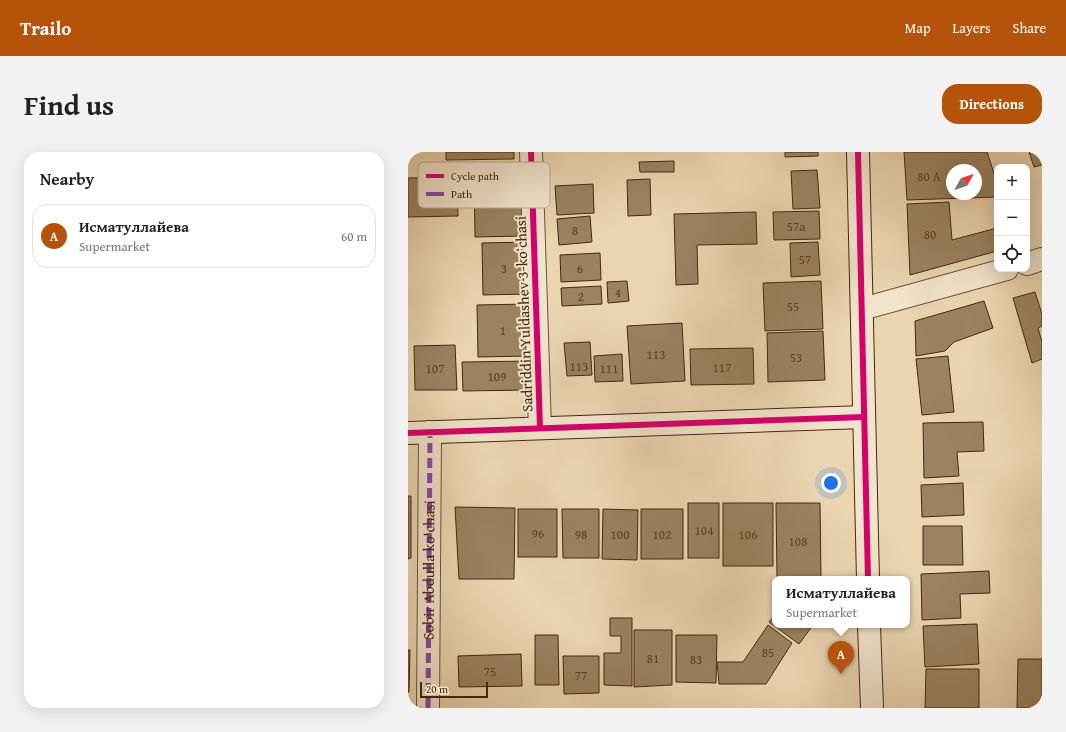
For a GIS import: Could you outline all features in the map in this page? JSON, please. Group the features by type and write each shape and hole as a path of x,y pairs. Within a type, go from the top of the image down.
{"street":[{"name":"Sadriddin Yuldashev 3-koʻchasi","path":"531,152 531,162"},
{"path":"858,152 868,576"},
{"name":"Sadriddin Yuldashev 3-koʻchasi","path":"533,208 540,428"},
{"path":"1030,263 1042,259"},
{"path":"862,310 997,272"},
{"path":"408,433 864,417"},
{"name":"Sobir Abdulla ko'chasi","path":"428,708 430,432"},
{"path":"869,628 872,708"}],"building":[{"path":"446,152 514,152 514,159 446,160"},
{"path":"785,152 818,152 818,156 785,157"},
{"path":"904,152 987,152 994,173 994,197 982,198 982,164 946,164 946,199 907,200"},
{"path":"1029,152 1042,152 1042,165 1034,167"},
{"path":"674,161 674,172 640,172 639,162"},
{"path":"817,170 820,208 793,209 791,171"},
{"path":"408,178 418,178 418,208 458,208 458,216 408,217"},
{"path":"650,179 651,215 628,216 627,180"},
{"path":"593,184 594,213 557,215 555,186"},
{"path":"949,202 952,240 994,229 994,252 910,275 907,204"},
{"path":"475,208 524,208 524,236 475,237"},
{"path":"819,211 820,239 774,240 773,212"},
{"path":"756,212 757,244 697,245 698,284 676,285 674,214"},
{"path":"590,216 592,242 559,245 557,219"},
{"path":"526,242 527,294 483,295 482,243"},
{"path":"818,242 820,275 791,277 790,243"},
{"path":"600,253 601,280 561,282 560,255"},
{"path":"627,281 629,301 608,303 607,282"},
{"path":"821,281 823,329 765,331 763,283"},
{"path":"601,286 602,304 562,306 561,288"},
{"path":"1035,292 1042,314 1042,326 1038,328 1042,342 1042,359 1032,363 1013,298"},
{"path":"984,301 993,328 954,342 945,351 916,356 915,321"},
{"path":"528,304 529,356 478,357 477,305"},
{"path":"682,323 685,381 631,384 627,326"},
{"path":"823,331 825,380 768,382 767,333"},
{"path":"590,342 592,375 567,376 564,343"},
{"path":"455,345 457,390 415,390 414,346"},
{"path":"753,348 754,384 691,385 690,349"},
{"path":"622,354 623,381 595,382 594,356"},
{"path":"948,356 954,412 922,415 916,359"},
{"path":"531,361 531,390 463,391 462,362"},
{"path":"983,422 984,451 957,452 959,476 924,478 923,423"},
{"path":"963,483 964,515 922,517 921,485"},
{"path":"408,496 411,496 411,558 408,559"},
{"path":"688,503 719,503 719,558 688,558"},
{"path":"723,503 773,503 773,566 723,566"},
{"path":"776,503 820,503 821,576 777,576"},
{"path":"455,507 515,508 514,579 459,579"},
{"path":"518,509 557,509 557,557 518,557"},
{"path":"562,509 599,509 599,558 563,558"},
{"path":"603,509 638,510 637,560 602,559"},
{"path":"641,509 683,509 683,559 641,559"},
{"path":"923,526 962,526 963,565 923,565"},
{"path":"989,571 990,593 960,594 961,618 922,620 921,574"},
{"path":"610,618 632,618 632,686 604,685 604,653 621,653 621,636 610,636"},
{"path":"977,624 979,664 925,667 923,626"},
{"path":"768,625 792,643 766,684 719,684 717,662 743,662"},
{"path":"777,628 811,628 799,644"},
{"path":"634,630 672,630 672,685 634,687"},
{"path":"535,635 558,635 559,685 535,685"},
{"path":"676,635 717,635 716,683 676,682"},
{"path":"408,650 410,650 409,692 408,692"},
{"path":"521,654 522,686 459,687 458,656"},
{"path":"563,656 599,656 599,693 564,694"},
{"path":"1018,659 1042,659 1042,708 1017,708"},
{"path":"926,669 979,669 979,708 925,708"}],"marked path":[{"path":"428,708 430,432"}],"cycle path":[{"path":"531,152 531,162"},
{"path":"858,152 868,576"},
{"path":"533,208 540,428"},
{"path":"408,433 864,417"}],"place":[{"name":"Исматуллайева","path":"841,674"}]}
